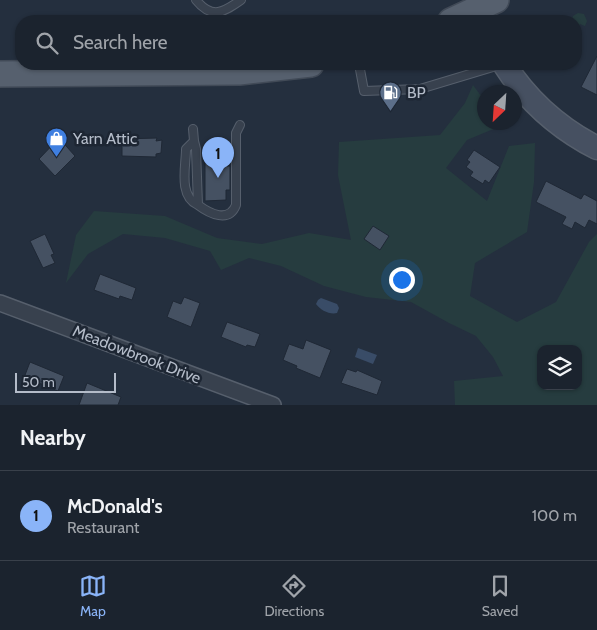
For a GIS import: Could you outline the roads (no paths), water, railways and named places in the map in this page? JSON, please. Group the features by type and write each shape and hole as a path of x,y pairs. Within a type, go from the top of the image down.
{"main road":[{"path":"469,15 485,10"},
{"path":"0,74 240,72 258,70"}],"street":[{"path":"508,70 523,91 542,111 566,130 597,148"},
{"name":"Meadowbrook Drive","path":"0,303 273,405"}],"lane":[{"path":"196,0 202,7 215,13 222,12 241,0"},
{"path":"360,70 364,91 420,88 483,70"},
{"path":"194,129 198,205 204,210 218,215 228,215 234,212 236,205 236,133 240,125"}],"water":[{"path":"321,298 337,304 339,308 337,313 328,313 318,306 316,304"},
{"path":"358,348 377,355 373,364 355,357"}],"place":[{"name":"BP","path":"391,111"},
{"name":"Yarn Attic","path":"57,157"},
{"name":"McDonald's","path":"218,178"}]}
